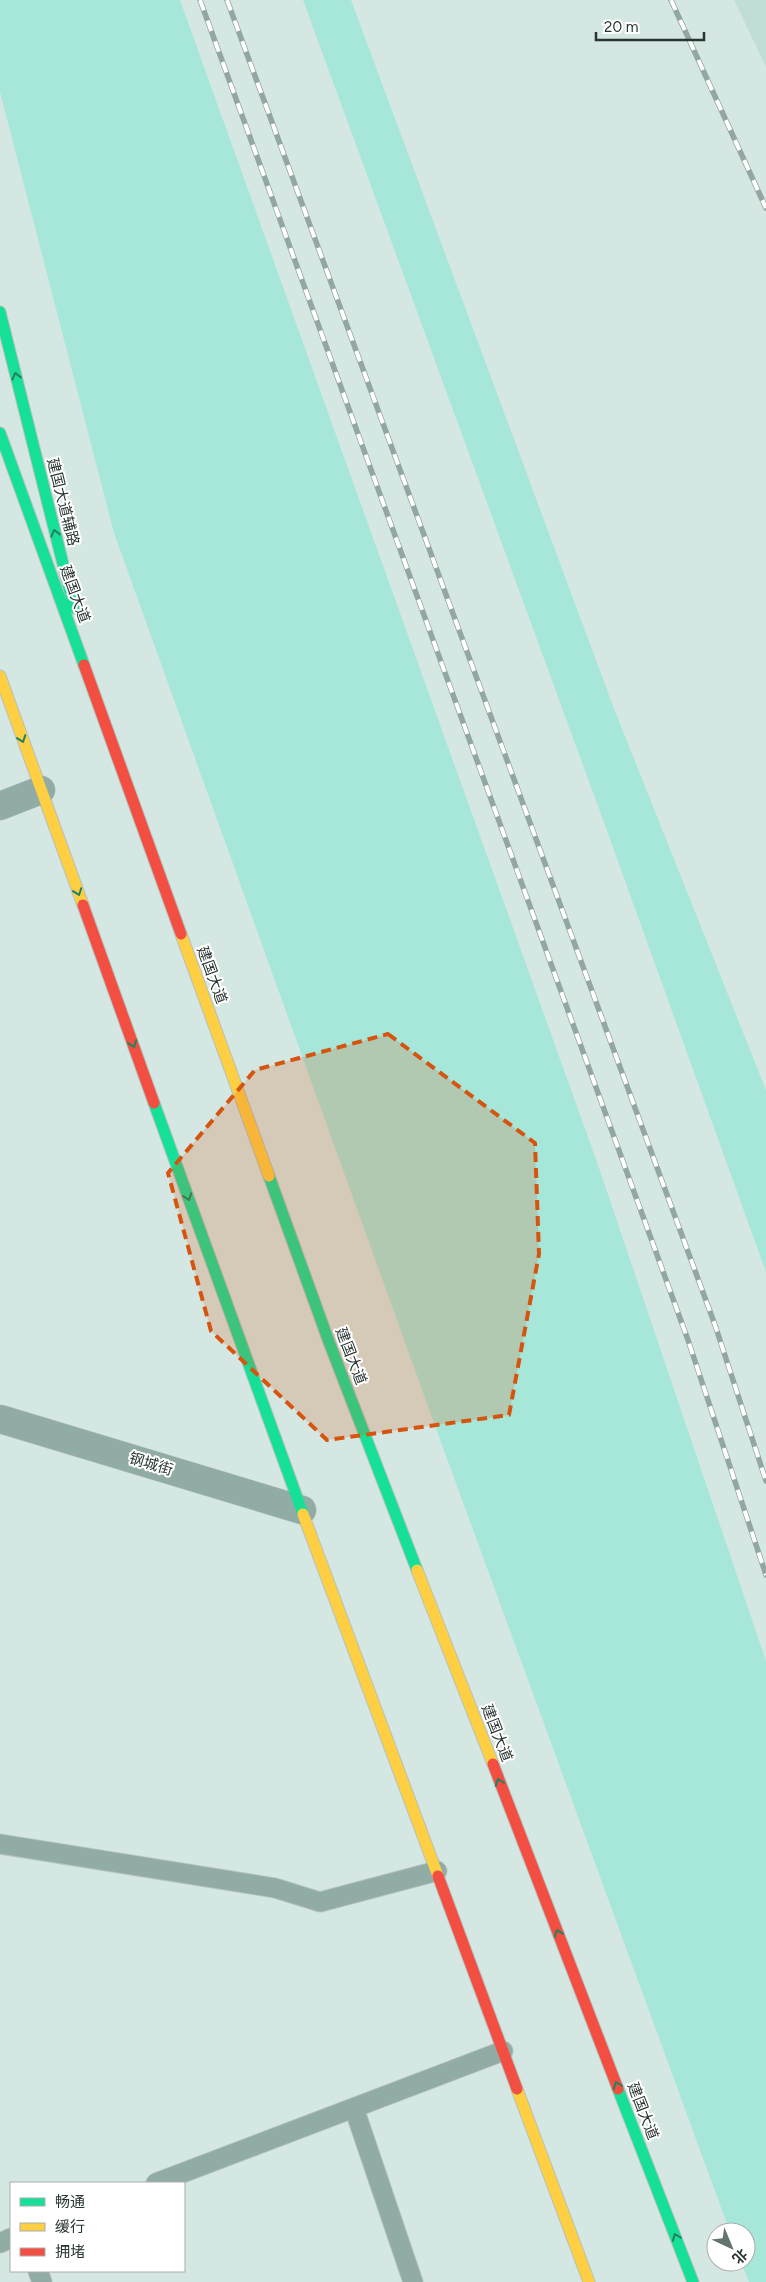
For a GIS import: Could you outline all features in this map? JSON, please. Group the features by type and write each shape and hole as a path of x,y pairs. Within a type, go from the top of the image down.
{"main road":[{"name":"建国大道辅路","path":"0,312 97,700"},
{"name":"建国大道","path":"0,433 329,1342 693,2282"},
{"path":"0,676 302,1510 589,2282"},
{"path":"0,685 12,708"}],"street":[{"path":"0,806 41,790"},
{"name":"钢城街","path":"0,1419 302,1510"}],"lane":[{"path":"0,1844 275,1888 320,1902 436,1871"},
{"path":"159,2182 503,2051"},
{"path":"354,2108 413,2282"}],"highlighted area":[{"path":"388,1034 535,1143 539,1254 509,1415 327,1440 211,1331 168,1173 255,1070"}],"shaded area":[{"path":"734,0 766,0 766,67"}],"green space":[{"path":"0,0 180,0 597,1162 766,1661 766,2282 749,2282 745,2272 756,2272 756,2222 726,2222 438,1434 114,533 0,92"},
{"path":"303,0 351,0 613,706 766,1090 766,1272 606,828"}],"railway":[{"path":"200,0 688,1340 766,1575"},
{"path":"227,0 715,1325 766,1481"},
{"path":"671,0 766,208"}],"traffic: fast":[{"path":"0,312 74,608"},
{"path":"0,433 84,665"},
{"path":"154,1103 303,1514"},
{"path":"269,1176 329,1342 417,1570"},
{"path":"618,2089 693,2282"}],"traffic: slow":[{"path":"0,676 83,905"},
{"path":"181,934 269,1176"},
{"path":"303,1514 438,1876"},
{"path":"417,1570 493,1764"},
{"path":"517,2089 589,2282"}],"traffic: jam":[{"path":"84,665 181,934"},
{"path":"83,905 154,1103"},
{"path":"493,1764 618,2089"},
{"path":"438,1876 517,2089"}]}
